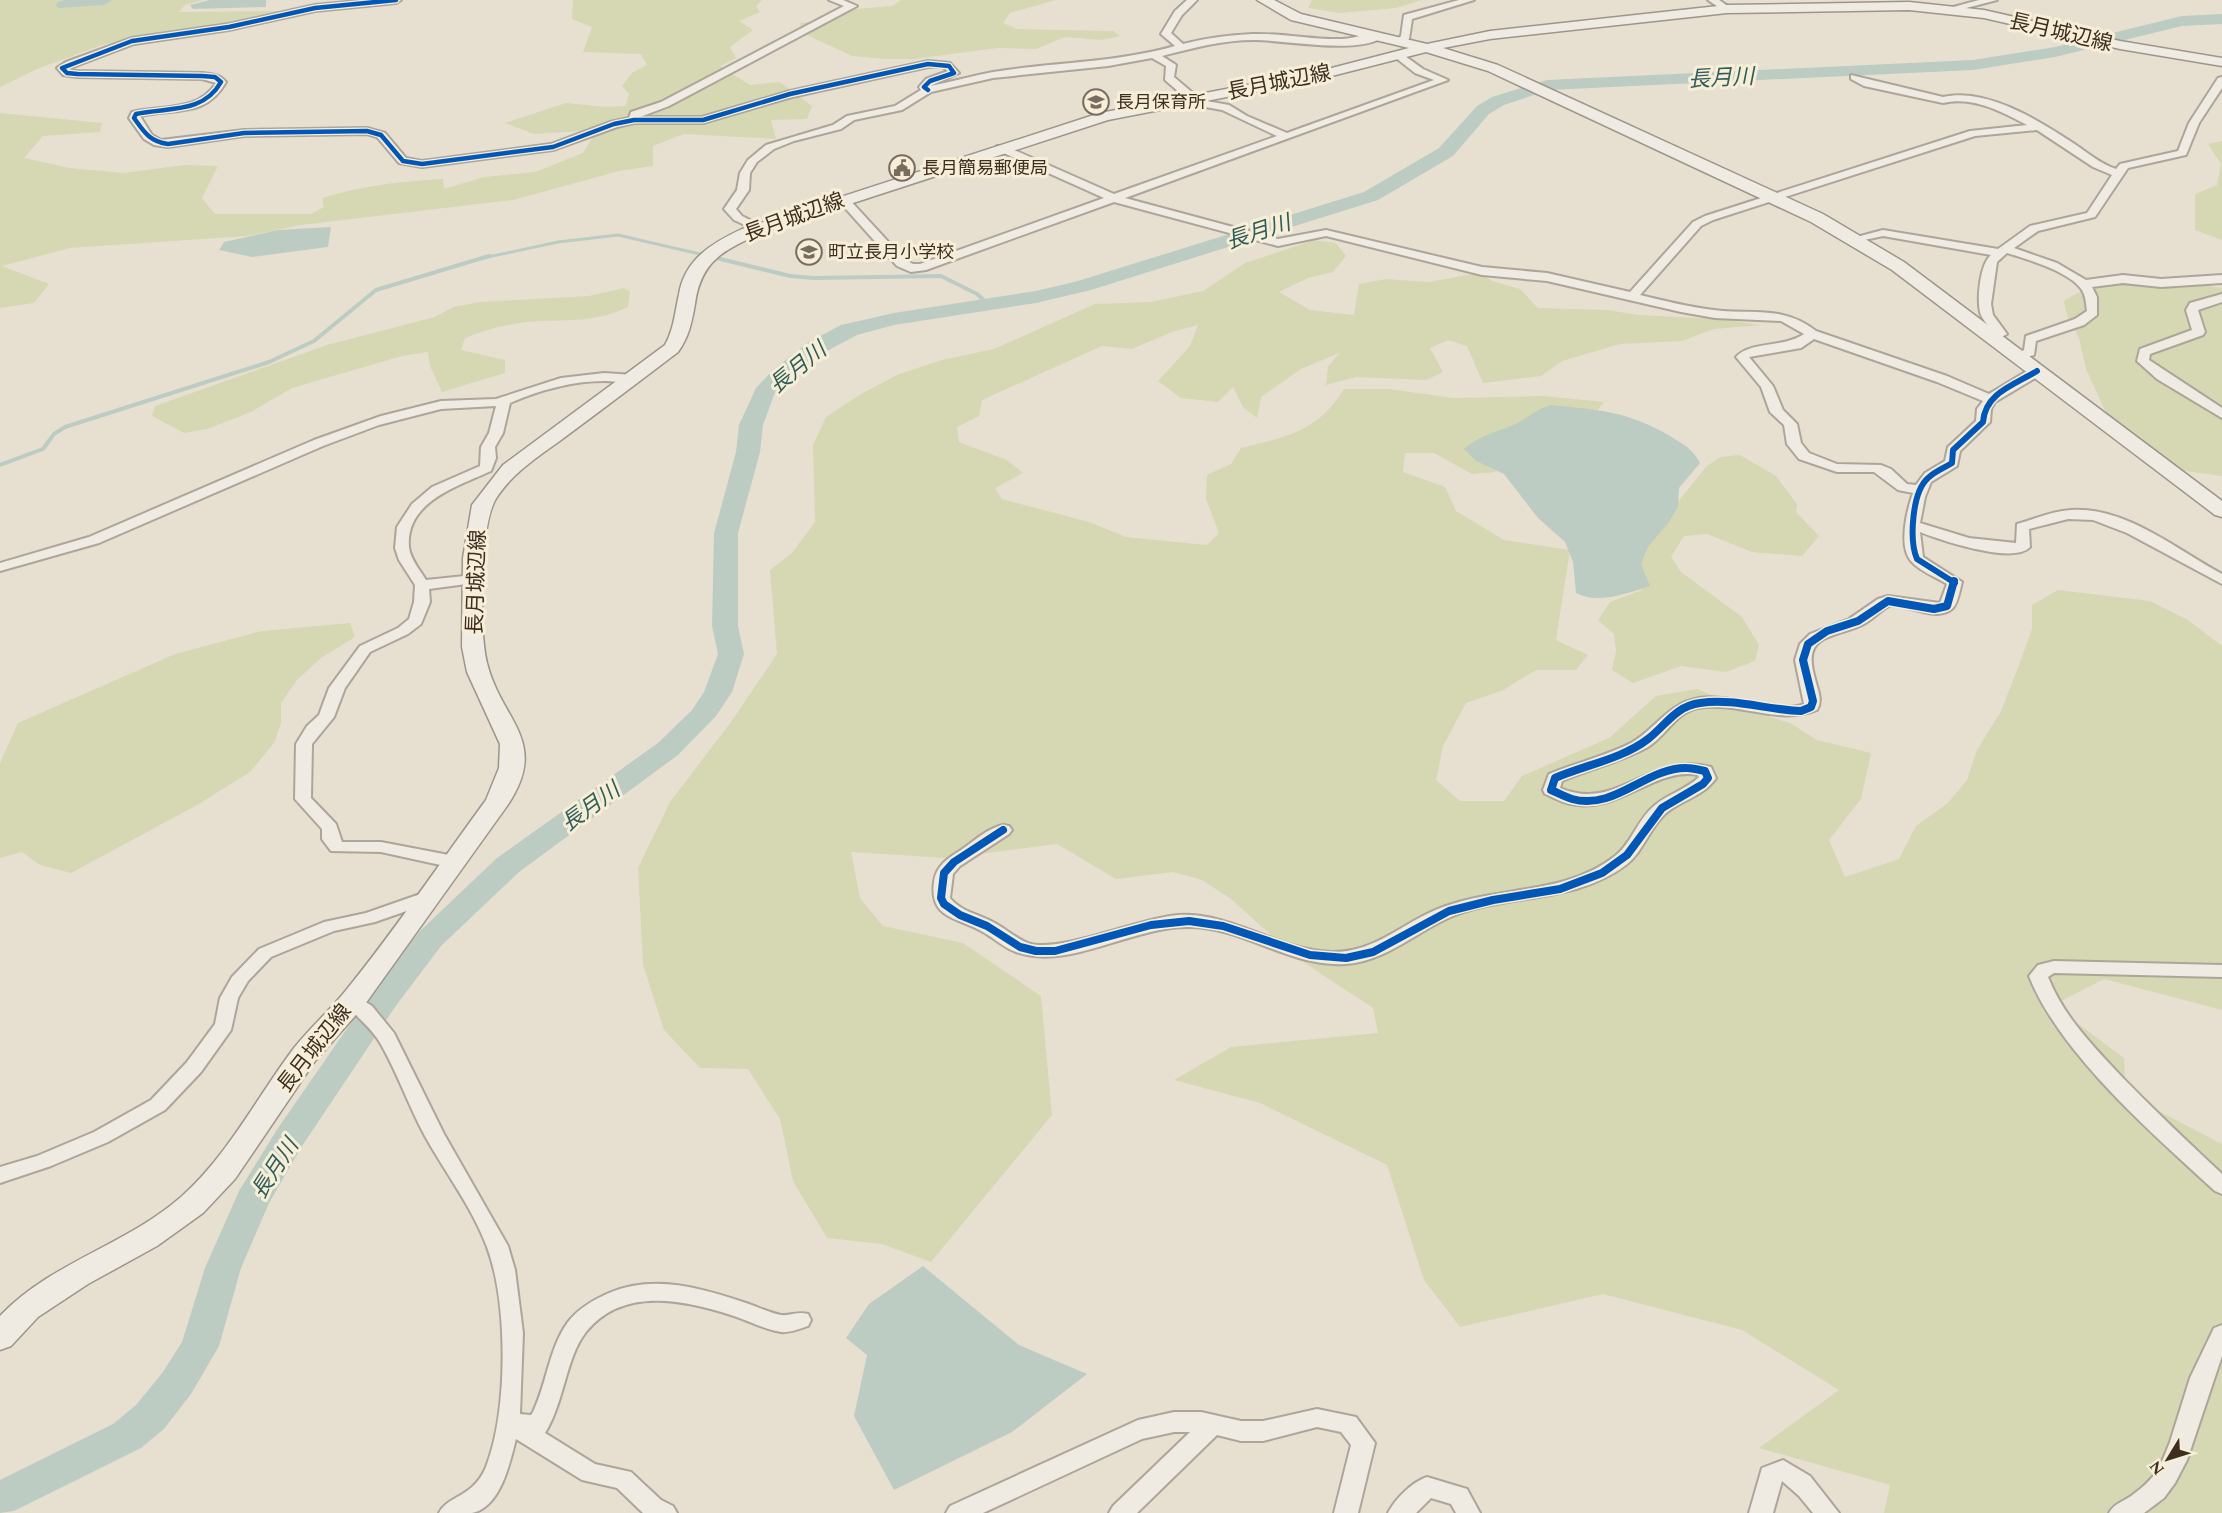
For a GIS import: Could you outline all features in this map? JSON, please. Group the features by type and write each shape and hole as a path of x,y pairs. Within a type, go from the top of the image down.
{"main road":[{"path":"1264,0 1296,17 1378,37 1399,49"},
{"name":"長月城辺線","path":"0,1337 27,1308 77,1275 146,1238 192,1205 224,1171 305,1054 353,1000 498,801 511,775 514,757 510,735 475,662 472,618 476,528 482,507 492,488 510,469 634,379 672,348 682,334 689,283 695,270 724,245 758,228 843,199 1106,116 1320,75 1399,49 1427,48 1490,35 1720,5 1880,3 1951,9 2120,45 2222,62"},
{"path":"1427,48 1493,68 1548,92 1775,196 1855,239 1898,266 2222,511"}],"street":[{"path":"396,0 315,8 229,27 132,41 62,68 67,73 77,74 202,76 214,77 221,82 219,89 200,104 135,114 134,118 148,137 158,143 177,143 244,133 367,131 381,135 403,161 441,163 553,147 614,124 634,120 703,120 790,94 928,64 946,63 951,67 954,73 930,81 924,87 928,90"},
{"path":"634,120 635,114 666,105 852,6 834,0"},
{"path":"1181,46 1166,34 1178,13 1192,0"},
{"path":"843,199 901,263 911,268 922,267 1443,80 1419,71 1399,49 1406,37 1407,17 1469,0"},
{"path":"1951,9 1992,0"},
{"path":"758,228 738,218 730,209 743,190 745,173 753,160 770,147 790,139 827,130 851,118 898,108 928,90 993,75 1108,63 1154,55 1181,46 1255,37 1311,42 1355,41 1378,37"},
{"path":"1154,55 1171,65 1169,78 1190,99 1225,107 1243,118 1286,136"},
{"path":"1855,77 1868,84 1943,100 1950,97 1976,99 2068,144 2096,166 2117,173"},
{"path":"1993,338 2001,334 1987,315 1985,304 1991,261 2041,226 2084,219 2091,215 2117,173 2131,164 2182,153 2193,123 2222,80"},
{"path":"1633,296 1697,224 1775,196 1974,133 2038,128"},
{"path":"1000,148 1081,186 1113,198 1266,240 1292,242 1326,234 1482,271 1547,277 1715,314 1783,317 1798,323 1812,334 1942,379 1990,399"},
{"path":"1855,239 1883,233 2003,251 2047,263 2083,284 2091,294 2093,312 2087,319 2041,331 2030,339 2030,352 2017,356"},
{"path":"2083,284 2123,279 2162,283 2222,279"},
{"path":"2222,298 2207,301 2192,310 2199,332 2144,352 2144,361 2169,381 2193,393 2222,414"},
{"path":"1812,334 1797,345 1747,353 1742,357 1767,386 1777,412 1790,424 1794,444 1804,456 1821,464 1837,468 1876,468 1886,472 1904,487 1921,490"},
{"path":"1003,830 954,862 944,873 941,898 944,904 960,915 987,926 1020,947 1036,951 1055,951 1184,919 1207,922 1309,955 1346,958 1369,953 1449,911 1479,903 1546,894 1579,885 1621,861 1657,812 1702,786 1708,778 1705,771 1683,767 1614,797 1597,800 1565,799 1551,790 1555,778 1578,767 1619,757 1647,740 1670,715 1689,705 1718,702 1784,712 1801,711 1811,707 1813,701 1802,654 1809,641 1827,631 1856,623 1869,615 1880,603 1892,600 1931,609 1942,609 1947,606 1955,582 1917,559 1913,554 1913,525 1925,479 1952,463 1953,450 1983,422 1984,409 1990,399 2037,371"},
{"path":"0,567 119,529 315,444 367,424 454,403 477,405 504,401 586,376 609,375 634,379"},
{"path":"454,862 381,848 338,847 331,839 330,828 303,799 304,744 313,729 326,717 337,687 364,649 404,631 416,621 422,602 422,585 404,554 404,527 417,507 437,490 486,468 489,458 488,447 496,433 504,401"},
{"path":"1913,525 1973,545 2012,548 2022,547 2022,527 2049,517 2074,514 2097,516 2124,526 2222,580"},
{"path":"422,585 474,579"},
{"path":"0,1175 44,1161 101,1137 158,1105 194,1068 224,1025 229,998 241,977 265,952 330,926 369,918 429,897"},
{"path":"2222,971 2054,967 2045,969 2038,976 2046,998 2082,1047 2163,1132 2222,1186"},
{"path":"353,1000 363,1006 380,1025 427,1122 497,1245 508,1276 514,1348 507,1421 498,1465 487,1489 451,1513"},
{"path":"507,1421 537,1426 546,1413 570,1339 586,1315 620,1295 651,1290 674,1291 783,1324 800,1320"},
{"path":"2121,1513 2136,1507 2163,1485 2183,1445 2199,1385 2222,1334"},
{"path":"958,1513 1061,1468 1138,1430 1174,1422 1213,1424 1252,1431 1317,1418 1348,1424 1363,1443 1346,1513"},
{"path":"507,1421 590,1473 623,1479 654,1507 665,1513"},
{"path":"1120,1513 1213,1424"},
{"path":"1761,1513 1770,1475 1783,1470 1793,1475 1815,1496 1827,1513"},
{"path":"1400,1513 1427,1487 1459,1496 1468,1513"}],"green space":[{"path":"0,0 203,0 185,5 179,12 283,11 229,25 188,29 102,45 37,69 0,87"},
{"path":"573,0 762,0 756,6 760,12 739,21 753,30 730,47 736,58 720,66 750,85 780,82 812,106 807,119 771,120 776,139 684,134 653,146 653,166 619,171 513,200 301,225 247,236 70,248 2,266 49,284 34,303 0,308 0,113 102,123 100,132 43,136 24,158 70,168 123,173 185,165 218,166 202,198 215,214 311,214 324,207 322,198 367,187 443,179 444,189 484,177 535,172 583,153 593,137 602,130 534,134 505,123 566,103 606,107 626,106 629,94 622,86 632,73 647,65 641,54 583,52 592,27 572,19"},
{"path":"901,0 1056,0 1010,13 1003,23 1017,29 1113,31 1120,36 1102,40 1065,37 1036,49 997,48 914,59 885,59 852,56 807,35 799,23 831,20 856,9 892,6"},
{"path":"1312,0 1422,0 1396,8 1340,13 1308,8"},
{"path":"2222,141 2222,240 2195,230 2195,194 2217,185 2221,164 2208,144"},
{"path":"1315,240 1336,243 1346,256 1333,272 1308,278 1279,292 1310,310 1354,315 1359,284 1386,279 1428,282 1480,273 1492,281 1520,289 1538,308 1607,310 1639,315 1719,319 1761,325 1714,329 1682,341 1620,344 1562,361 1541,376 1483,383 1467,346 1448,340 1430,348 1443,372 1426,380 1356,377 1326,385 1328,367 1339,353 1301,369 1261,397 1257,418 1243,407 1233,387 1218,402 1181,398 1158,381 1190,346 1198,325 1172,332 1132,349 1102,346 982,400 979,416 957,427 959,442 1007,460 1023,473 995,488 1002,499 1089,522 1126,537 1207,545 1219,533 1206,499 1207,475 1231,464 1241,448 1287,436 1311,424 1323,415 1344,389 1389,389 1453,398 1543,396 1604,402 1591,419 1485,450 1496,472 1472,474 1434,453 1405,453 1403,472 1445,487 1456,511 1504,540 1570,550 1556,640 1588,655 1576,670 1536,670 1503,690 1466,703 1443,746 1436,780 1460,801 1504,801 1522,776 1609,738 1656,696 1697,689 1737,706 1790,723 1817,740 1871,753 1861,799 1829,840 1845,877 1899,859 1916,826 1948,803 1967,780 1977,750 2001,711 2019,665 2032,629 2032,605 2058,590 2150,601 2188,620 2222,646 2222,1010 2104,979 2053,1005 2124,1058 2126,1094 2222,1144 2222,1513 1884,1513 1890,1485 1759,1448 1839,1390 1742,1330 1603,1294 1460,1327 1424,1280 1387,1165 1260,1103 1174,1080 1231,1047 1378,1033 1373,1008 1294,956 1231,899 1202,880 1173,872 1116,879 1057,844 946,858 851,852 860,898 883,926 963,943 1041,996 1052,1115 931,1262 882,1244 827,1238 793,1181 780,1119 748,1069 700,1068 664,1030 643,965 638,868 670,802 731,722 777,654 770,570 792,553 815,522 813,445 826,417 861,394 899,374 942,360 994,349 1095,304 1151,302 1203,291 1245,263"},
{"path":"2189,283 2222,288 2222,476 2170,469 2117,437 2086,369 2079,338 2067,315 2064,301 2077,293 2107,285"},
{"path":"624,288 630,292 628,307 617,312 586,319 512,324 465,338 461,350 505,360 505,373 442,392 430,366 428,352 402,356 292,388 251,412 207,429 184,433 152,416 155,406 327,345 435,317 453,307 480,302 589,296"},
{"path":"1740,455 1776,476 1797,504 1796,512 1819,536 1802,556 1752,552 1707,534 1684,536 1671,557 1681,572 1742,617 1759,645 1755,661 1726,672 1681,666 1633,683 1612,670 1616,651 1614,634 1598,620 1610,602 1642,590 1629,575 1640,549 1706,467 1720,457"},
{"path":"350,623 355,637 321,658 297,680 281,703 281,723 274,743 250,772 197,805 71,873 40,865 22,852 0,858 0,763 18,723 175,654 262,631"}],"shaded area":[{"path":"210,0 266,0 266,7 193,9 190,5"},
{"path":"331,227 328,247 252,257 219,250 224,242 278,230"},
{"path":"1551,405 1598,410 1640,421 1683,444 1691,450 1700,463 1679,488 1678,506 1669,522 1648,547 1641,564 1650,586 1603,598 1576,593 1573,562 1565,542 1538,518 1504,474 1476,461 1464,449 1483,437 1517,423"},
{"path":"923,1266 1019,1345 1087,1374 1012,1432 894,1490 854,1416 867,1355 846,1338 869,1304"}],"waterway":[{"path":"64,5 104,0"},
{"name":"長月川","path":"0,1499 127,1436 150,1417 177,1383 200,1346 223,1268 252,1201 290,1137 384,999 430,939 508,865 668,749 702,716 718,692 731,654 725,626 726,533 748,452 751,425 764,393 782,374 817,347 849,330 894,319 1036,297 1084,286 1371,196 1446,152 1483,110 1498,101 1547,85 1973,65 2055,52 2182,21 2222,19"},
{"path":"483,258 558,242 618,235 704,255"},
{"path":"0,465 43,449 54,434 65,427 269,362 314,341 376,290 489,256"},
{"path":"715,258 712,257 790,276 814,278 941,276 977,294 989,305"}],"cycle path":[{"path":"396,0 315,8 229,27 132,41 62,68 67,73 77,74 202,76 215,77 221,82 215,93 196,105 136,114 134,118 148,137 158,143 168,144 244,133 367,131 381,135 403,161 422,164 553,147 614,124 634,120 703,120 790,94 928,64 940,63 949,66 954,73 930,81 924,87 928,90"},
{"path":"1003,830 954,862 944,873 941,898 944,904 960,915 987,926 1020,947 1036,951 1055,951 1151,925 1189,921 1223,926 1310,955 1346,958 1373,952 1449,911 1471,904 1560,889 1581,883 1621,860 1656,813 1696,789 1708,778 1705,771 1687,768 1668,771 1613,796 1594,801 1573,800 1551,790 1555,778 1633,748 1644,742 1674,713 1689,705 1724,702 1788,711 1801,711 1811,707 1813,701 1803,660 1808,644 1815,637 1858,621 1888,601 1900,601 1934,609 1947,606 1955,582 1917,559 1914,552 1912,532 1915,508 1921,488 1930,476 1952,463 1953,450 1983,422 1984,409 1990,399 2037,371"}],"place":[{"name":"長月保育所","path":"1096,102"},
{"name":"長月簡易郵便局","path":"902,168"},
{"name":"町立長月小学校","path":"809,252"}]}
